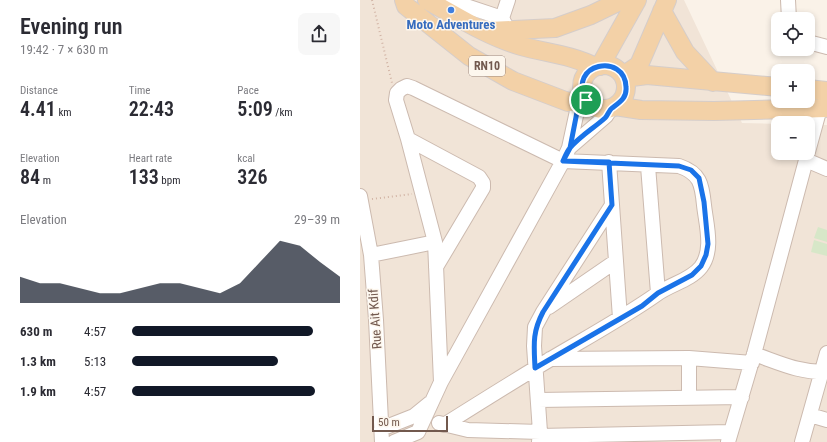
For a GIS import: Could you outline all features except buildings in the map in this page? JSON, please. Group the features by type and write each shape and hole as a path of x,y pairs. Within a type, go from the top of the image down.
{"main road":[{"name":"RN10","path":"404,0 406,6 469,56 513,82 568,102 587,101 597,109 613,108 714,111 823,108"},
{"name":"RN10","path":"427,0 482,31 521,45 580,59 598,66 614,68 624,77"},
{"path":"482,31 505,24 555,28 580,20 622,0"},
{"path":"587,101 582,90 582,84 587,73 598,66 638,0"},
{"path":"624,77 639,65 665,5"},
{"path":"665,5 685,52 713,82"},
{"path":"624,77 647,75 771,86"},
{"path":"613,108 622,100 626,92 624,77"},
{"path":"815,90 827,91"}],"street":[{"path":"448,0 505,24 508,0"},
{"path":"788,0 789,12"},
{"path":"815,44 827,47"},
{"path":"441,382 435,242 423,193 396,100 397,93 401,89 407,86 413,88 563,161 609,162 648,166 679,166 691,170 699,178 704,202 708,244 706,255 701,266 692,275 658,293 642,306 535,368 444,424"},
{"path":"394,442 415,437 425,419 430,403 441,382 570,148 577,112 587,101"},
{"path":"570,148 613,108"},
{"path":"815,132 823,108"},
{"path":"408,139 479,177 483,183 483,188 435,268"},
{"path":"425,419 468,430 540,437 729,437 753,358 806,160"},
{"path":"814,160 827,169"},
{"path":"609,162 620,318"},
{"path":"648,166 658,293"},
{"name":"Rue Ait Kdif","path":"361,198 371,255 376,320 381,436"},
{"path":"540,437 534,346 535,327 543,312 612,205"},
{"path":"371,255 435,242"},
{"path":"543,312 616,261"},
{"path":"802,442 824,372 827,353"},
{"path":"689,358 689,397"},
{"path":"550,360 753,358 804,371 824,372"},
{"path":"538,400 742,397"},
{"path":"381,436 414,416 430,403"},
{"path":"810,416 827,420"}],"path":[{"path":"372,0 396,100"},
{"path":"361,198 423,193"}],"shaded area":[{"path":"360,0 684,0 742,123 771,124 771,160 815,160 815,125 827,125 827,442 360,442"}],"green space":[{"path":"818,227 827,230 827,242 814,238"},
{"path":"814,240 827,244 827,256 811,252"}],"place":[{"name":"Moto Adventures","path":"451,10"}],"route":[{"path":"586,100 582,90 582,84 587,73 591,69 605,65 618,70 622,74 625,80 626,92 622,100 619,104 611,108 606,116 570,148 563,161 609,162 648,166 679,166 691,170 699,178 704,202 708,244 706,255 701,266 692,275 658,293 642,306 535,368 535,327 543,312 612,205 609,162 563,161 570,148 577,112 587,102 586,100"}]}
